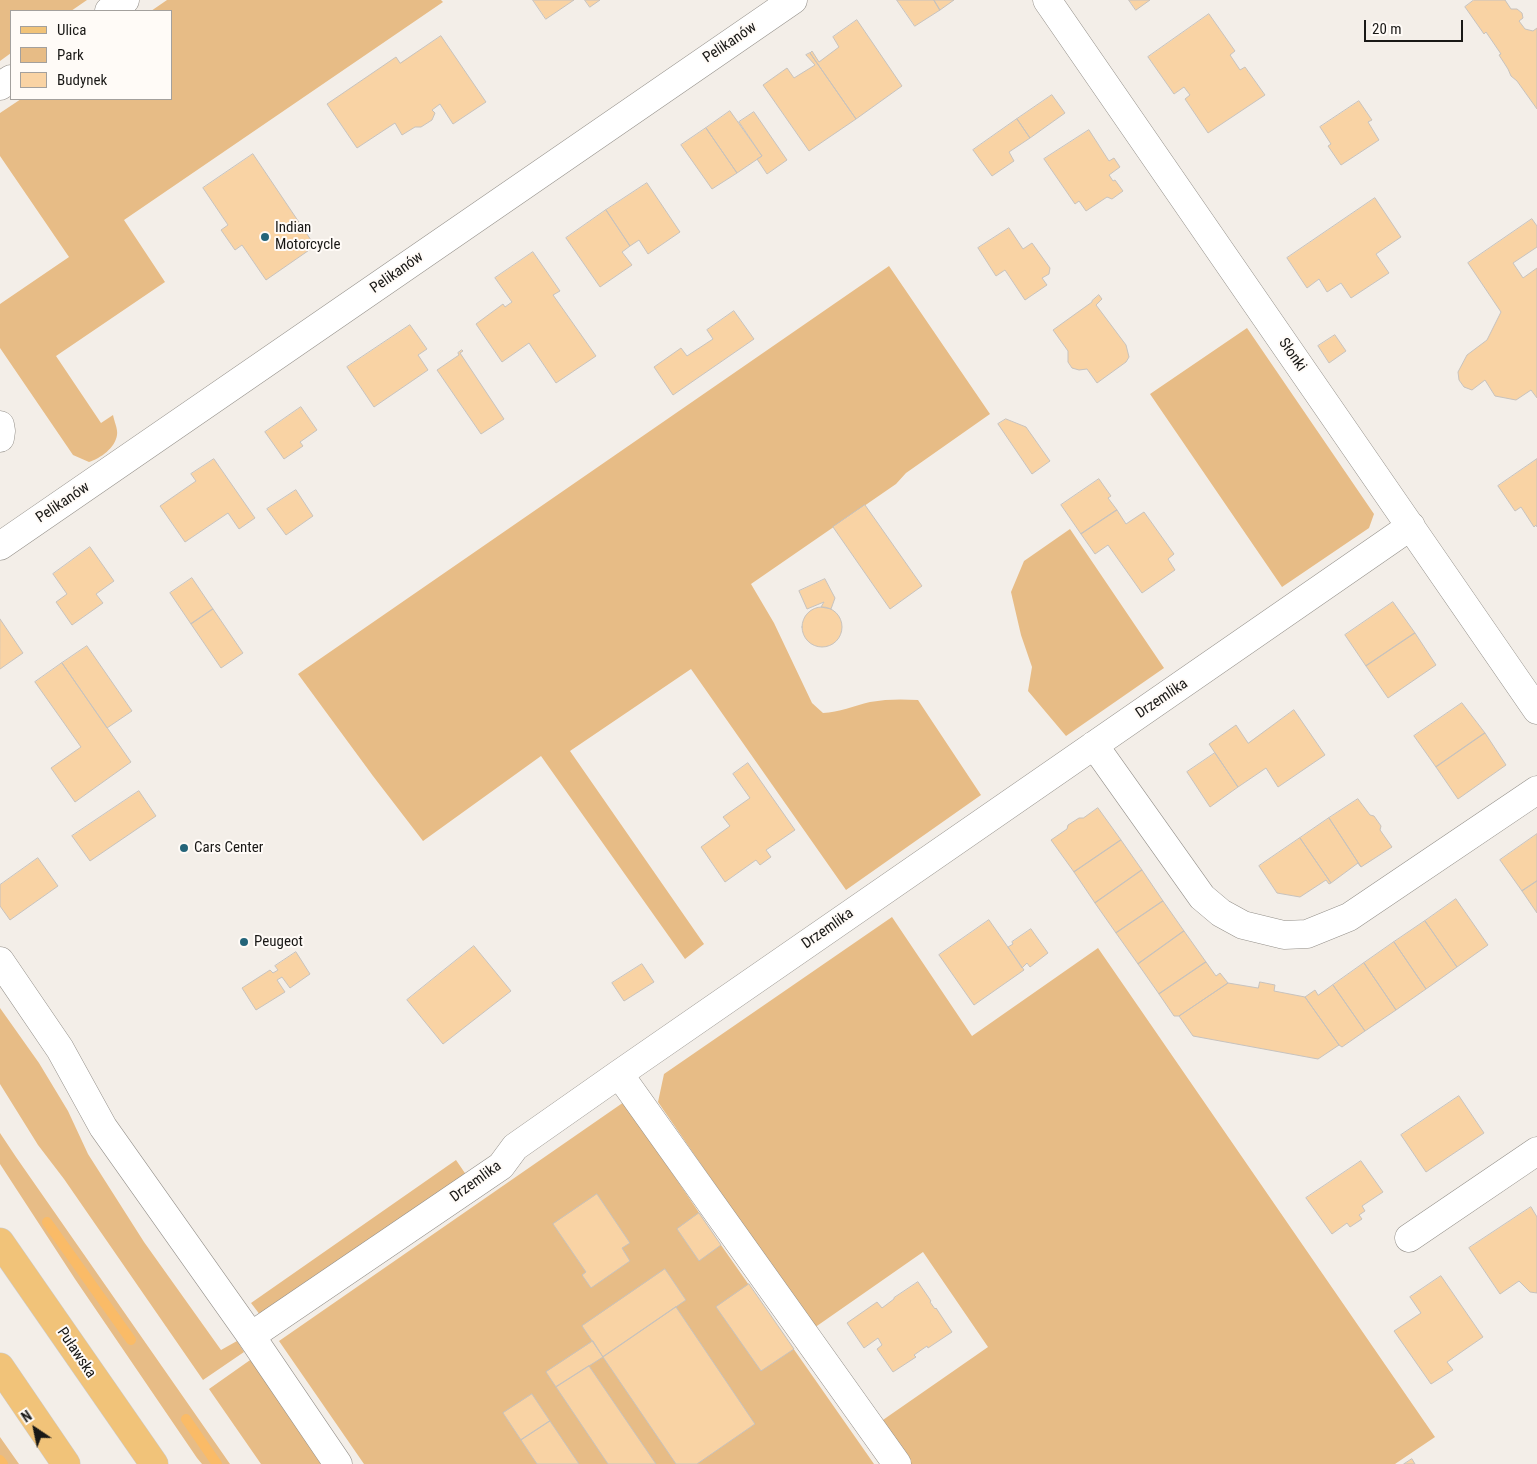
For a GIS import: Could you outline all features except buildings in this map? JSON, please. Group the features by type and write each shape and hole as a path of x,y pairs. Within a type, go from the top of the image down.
{"main road":[{"name":"Puławska","path":"0,1242 154,1464"},
{"path":"0,1367 66,1464"}],"street":[{"path":"111,10 126,0"},
{"name":"Pelikanów","path":"0,546 793,0"},
{"name":"Słonki","path":"1047,0 1537,710"},
{"path":"0,425 0,438"},
{"name":"Drzemlika","path":"251,1336 501,1166 515,1147 619,1074 1411,526"},
{"path":"1094,745 1202,897 1221,913 1243,925 1284,935 1307,934 1349,918 1537,790"},
{"path":"0,961 60,1049 103,1127 251,1336 338,1464"},
{"path":"619,1074 897,1464"},
{"path":"1409,1238 1537,1151"}],"green space":[{"path":"0,0 87,0 72,10 10,10 10,54 0,61"},
{"path":"167,0 441,0 443,2 124,220 165,282 56,356 101,423 113,415 117,433 116,440 103,455 89,462 73,455 0,348 0,304 69,257 0,156 0,113 20,100 172,100 172,10 152,10"},
{"path":"889,266 990,414 906,473 896,484 751,584 774,623 812,703 823,713 876,701 918,700 981,795 846,890 691,669 570,751 704,944 685,959 541,756 423,841 298,674"},
{"path":"1247,328 1374,514 1369,528 1282,587 1150,394"},
{"path":"1070,529 1164,668 1066,736 1028,691 1032,667 1021,635 1011,592 1024,561"},
{"path":"892,917 972,1036 1098,948 1435,1437 1395,1464 909,1464 880,1422 988,1347 923,1252 814,1328 658,1102 664,1074"},
{"path":"0,1008 39,1063 68,1111 88,1154 144,1242 221,1350 237,1341 244,1352 203,1380 64,1179 38,1145 0,1084"},
{"path":"624,1102 874,1464 364,1464 279,1341"},
{"path":"0,1133 230,1464 202,1464 197,1458 75,1279 0,1164"},
{"path":"456,1160 469,1179 264,1320 251,1303"},
{"path":"253,1358 326,1464 261,1464 209,1389"},
{"path":"0,1437 19,1464 0,1464"}],"waterway":[{"path":"47,1222 131,1340"},
{"path":"186,1419 217,1464"},
{"path":"0,1460 3,1464"}],"place":[{"name":"Indian Motorcycle","path":"265,237"},
{"name":"Cars Center","path":"184,848"},
{"name":"Peugeot","path":"244,942"}]}
